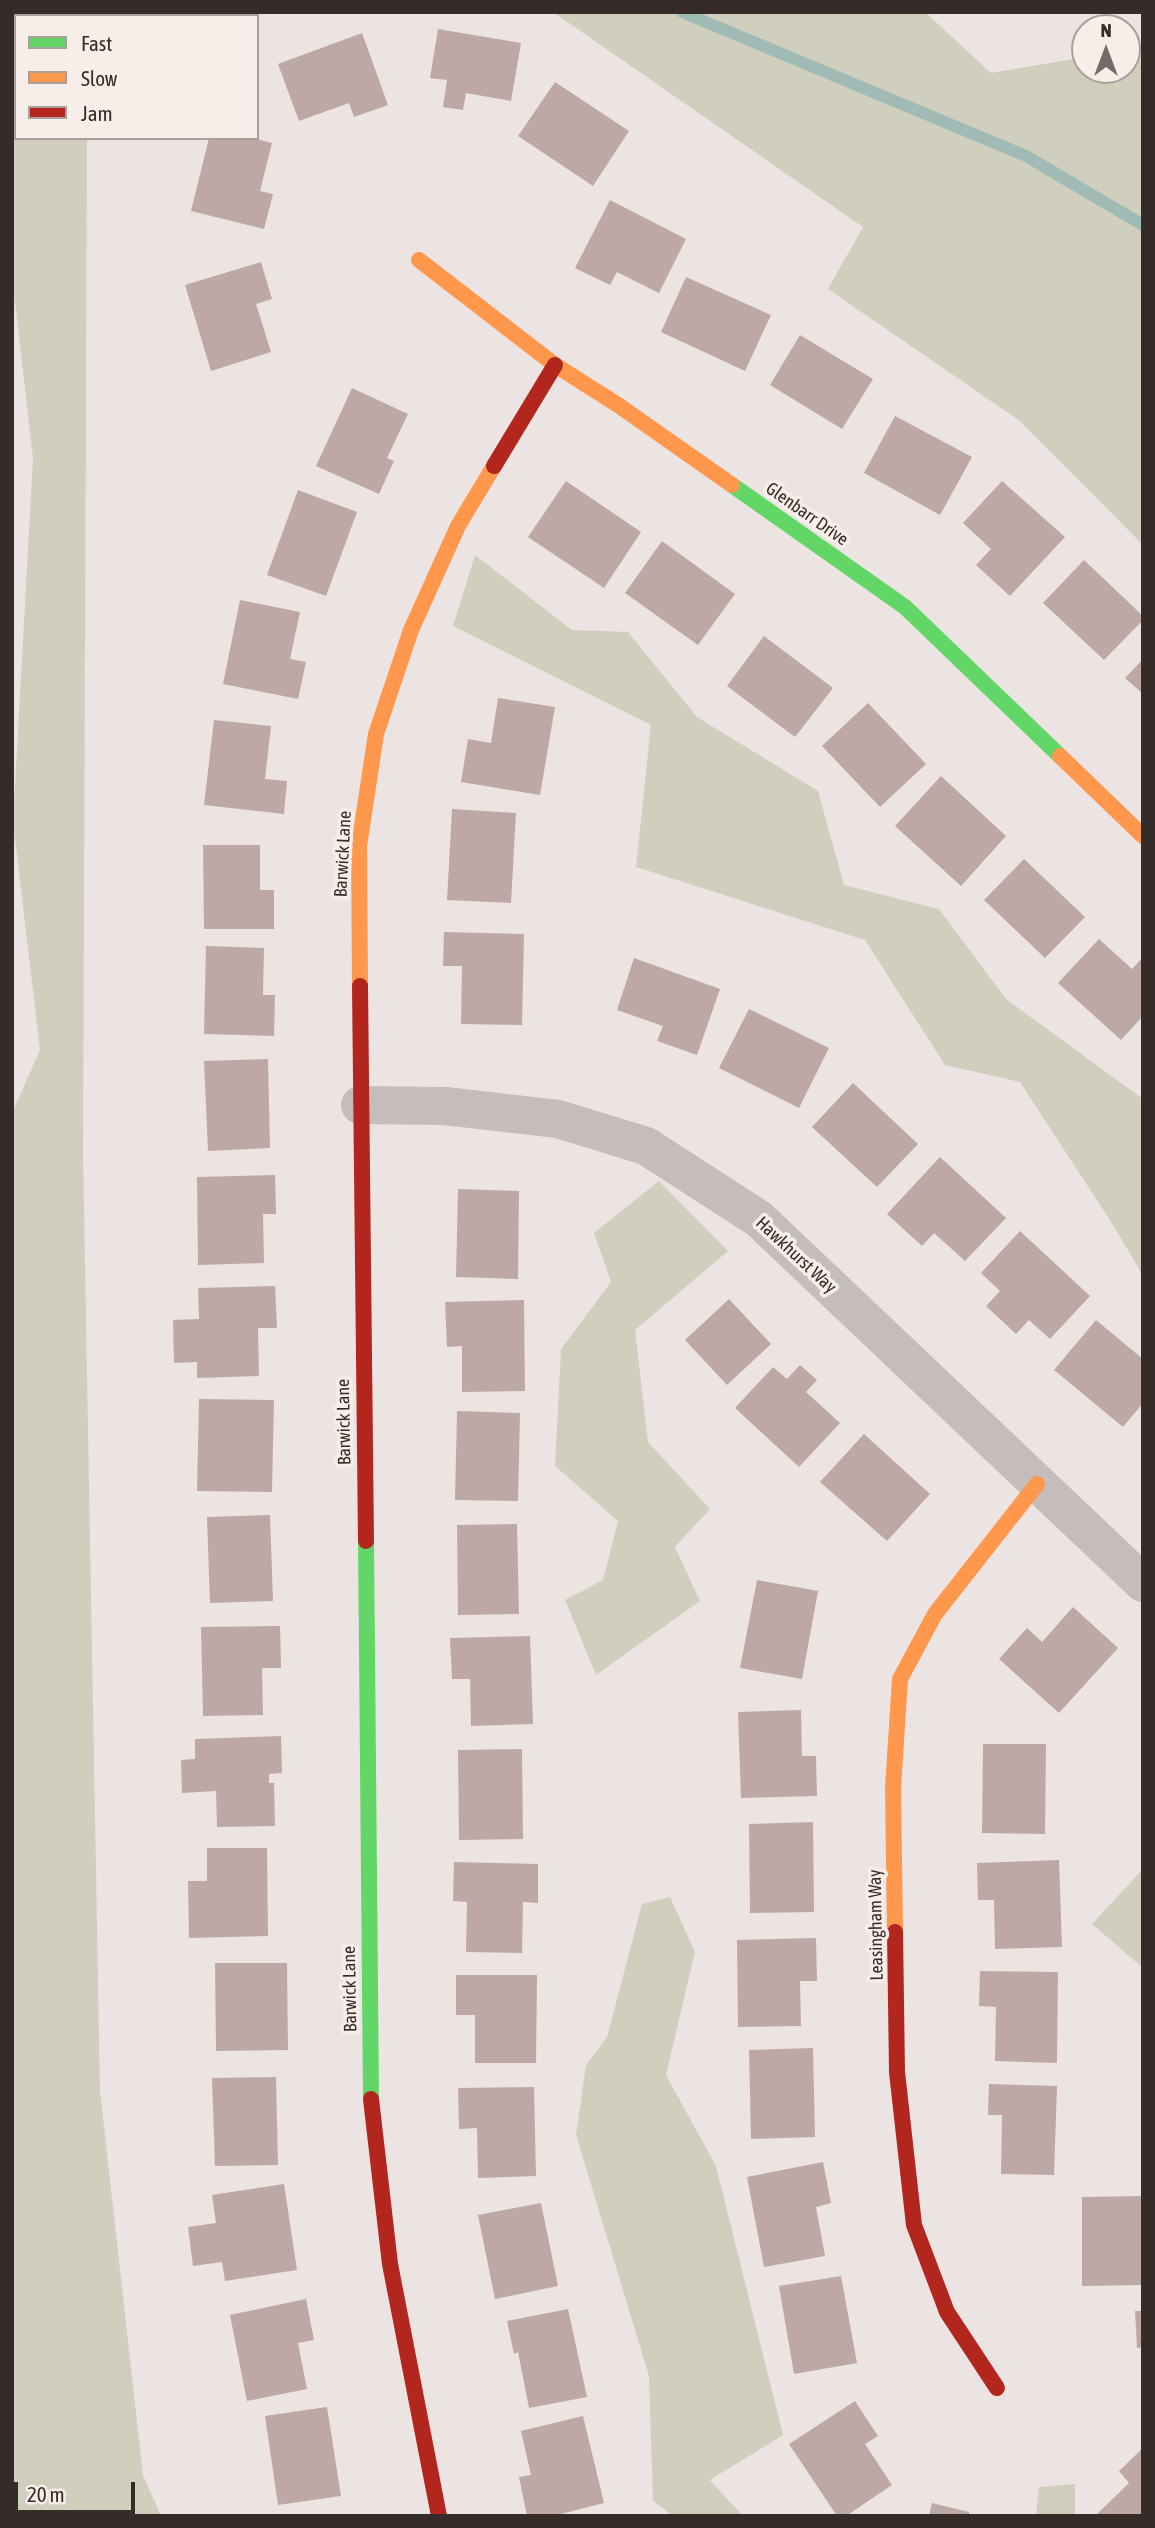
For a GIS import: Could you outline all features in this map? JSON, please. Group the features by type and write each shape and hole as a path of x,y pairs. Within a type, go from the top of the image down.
{"street":[{"name":"Glenbarr Drive","path":"419,260 555,365 618,405 905,607 1143,836"},
{"name":"Barwick Lane","path":"439,2516 390,2264 370,2115 359,846 376,734 411,630 458,526 555,365"},
{"name":"Hawkhurst Way","path":"360,1105 446,1106 558,1119 646,1146 759,1219 1143,1583"},
{"name":"Leasingham Way","path":"997,2388 947,2312 914,2225 897,2072 893,1788 900,1679 935,1614 1037,1484"}],"shaded area":[{"path":"12,12 246,12 14,14 14,140 87,140 83,1153 100,2091 143,2475 161,2516 12,2516 12,1113 40,1050 13,822 33,458 12,276"},
{"path":"553,12 925,12 991,73 1071,59 1071,84 1141,84 1143,47 1143,545 1020,421 828,289 863,227"},
{"path":"475,555 572,630 628,632 697,717 818,791 844,885 939,909 1006,999 1143,1099 1143,1276 1020,1082 945,1065 865,940 636,867 651,725 453,626"},
{"path":"659,1181 728,1251 635,1330 648,1442 710,1509 675,1547 700,1601 596,1675 565,1600 603,1580 618,1521 555,1466 561,1349 611,1282 594,1233"},
{"path":"1143,1869 1143,1968 1092,1924"},
{"path":"670,1897 695,1952 666,2075 716,2166 783,2435 710,2480 743,2516 673,2516 653,2501 649,2376 576,2135 586,2065 607,2037 642,1904"},
{"path":"1075,2484 1075,2516 1036,2516 1039,2487"}],"building":[{"path":"438,29 521,43 511,101 466,93 463,110 443,107 447,80 430,78"},
{"path":"362,33 388,105 354,117 349,103 299,121 278,64"},
{"path":"555,82 629,131 593,186 518,136"},
{"path":"209,140 259,140 272,143 260,191 273,194 264,229 191,211"},
{"path":"610,200 686,239 659,293 617,272 610,285 575,268"},
{"path":"261,262 272,299 256,304 271,352 211,371 185,285"},
{"path":"686,277 771,315 745,371 661,332"},
{"path":"800,335 873,379 842,429 770,385"},
{"path":"352,388 408,414 387,458 394,461 379,494 316,466"},
{"path":"895,416 972,457 940,515 864,473"},
{"path":"566,481 641,532 604,588 528,537"},
{"path":"1002,481 1065,537 1010,596 976,565 991,549 963,523"},
{"path":"298,490 357,512 326,596 267,575"},
{"path":"662,541 735,594 698,645 625,593"},
{"path":"1084,560 1143,616 1143,620 1104,660 1043,603"},
{"path":"240,600 300,612 290,659 306,662 298,699 223,684"},
{"path":"764,636 833,688 795,737 727,686"},
{"path":"1143,659 1143,694 1125,678"},
{"path":"498,698 555,707 540,795 461,782 468,739 491,743"},
{"path":"868,703 926,764 880,807 822,746"},
{"path":"214,720 271,726 265,779 287,781 284,814 204,805"},
{"path":"941,776 1006,836 961,886 895,826"},
{"path":"452,809 516,813 511,903 447,900"},
{"path":"203,845 260,845 260,890 274,890 274,929 204,929"},
{"path":"1024,859 1085,917 1045,958 984,900"},
{"path":"444,932 524,934 522,1025 461,1024 462,966 443,966"},
{"path":"1099,939 1132,969 1143,957 1143,1016 1121,1040 1058,983"},
{"path":"206,946 264,948 263,995 275,995 274,1036 204,1034"},
{"path":"634,958 720,989 697,1055 657,1041 663,1026 617,1010"},
{"path":"749,1009 829,1048 799,1108 719,1068"},
{"path":"268,1059 270,1148 208,1151 204,1061"},
{"path":"853,1083 918,1144 877,1187 812,1127"},
{"path":"940,1157 1006,1218 965,1261 934,1233 922,1246 887,1214"},
{"path":"275,1175 276,1214 263,1214 264,1263 198,1265 197,1177"},
{"path":"458,1189 519,1191 518,1279 456,1277"},
{"path":"1020,1231 1090,1296 1050,1339 1029,1320 1016,1334 986,1306 1000,1291 981,1273"},
{"path":"275,1286 277,1328 258,1328 259,1376 197,1378 197,1362 174,1363 173,1320 199,1319 198,1288"},
{"path":"729,1299 771,1344 727,1385 685,1340"},
{"path":"524,1300 525,1391 462,1392 462,1346 447,1347 445,1302"},
{"path":"1096,1320 1143,1359 1143,1403 1123,1427 1054,1370"},
{"path":"800,1365 817,1380 806,1392 840,1423 799,1467 735,1408 773,1367 787,1379"},
{"path":"199,1399 274,1400 272,1492 197,1491"},
{"path":"457,1411 520,1413 518,1501 455,1500"},
{"path":"864,1434 930,1494 887,1541 820,1482"},
{"path":"270,1515 273,1601 210,1603 207,1517"},
{"path":"517,1524 519,1614 458,1615 457,1525"},
{"path":"757,1580 818,1591 802,1679 740,1668"},
{"path":"1073,1607 1118,1648 1059,1713 999,1659 1027,1628 1042,1642"},
{"path":"280,1626 281,1668 262,1668 263,1715 203,1716 201,1627"},
{"path":"530,1636 533,1724 471,1726 470,1679 452,1679 450,1638"},
{"path":"801,1710 802,1756 816,1756 817,1796 741,1798 738,1712"},
{"path":"281,1736 282,1773 269,1774 269,1783 274,1783 275,1826 217,1827 216,1791 182,1793 181,1760 195,1759 195,1739"},
{"path":"983,1744 1046,1744 1045,1834 982,1833"},
{"path":"522,1749 523,1839 459,1840 458,1750"},
{"path":"813,1822 814,1912 750,1913 749,1824"},
{"path":"207,1848 267,1848 268,1936 189,1938 188,1881 207,1881"},
{"path":"1059,1860 1062,1947 995,1949 994,1900 978,1900 977,1863"},
{"path":"454,1862 538,1864 538,1903 523,1902 522,1953 466,1952 467,1902 453,1901"},
{"path":"816,1938 817,1981 800,1981 801,2026 738,2027 737,1940"},
{"path":"215,1963 287,1963 288,2050 216,2051"},
{"path":"980,1971 1058,1972 1057,2063 995,2061 996,2007 979,2006"},
{"path":"456,1975 537,1975 536,2063 475,2063 475,2015 456,2015"},
{"path":"813,2048 815,2137 751,2139 749,2050"},
{"path":"276,2077 278,2165 215,2166 212,2078"},
{"path":"989,2084 1057,2086 1054,2175 1001,2174 1002,2115 988,2115"},
{"path":"534,2087 536,2176 478,2178 477,2128 459,2129 458,2088"},
{"path":"823,2162 831,2203 816,2207 825,2256 764,2267 747,2177"},
{"path":"284,2184 297,2270 225,2281 222,2262 193,2266 188,2227 216,2223 212,2195"},
{"path":"1142,2196 1143,2285 1082,2286 1082,2197"},
{"path":"541,2203 558,2286 495,2299 478,2215"},
{"path":"841,2276 857,2363 794,2374 779,2286"},
{"path":"306,2299 314,2340 298,2343 307,2389 247,2401 230,2315"},
{"path":"568,2309 587,2397 529,2408 518,2352 514,2354 507,2321"},
{"path":"1135,2311 1143,2311 1143,2347 1137,2348"},
{"path":"855,2401 878,2436 865,2444 892,2485 846,2516 837,2516 789,2444"},
{"path":"327,2407 341,2496 278,2505 265,2416"},
{"path":"583,2416 604,2503 553,2516 527,2516 519,2477 531,2475 521,2431"},
{"path":"1143,2448 1143,2516 1095,2516 1129,2483 1119,2471"},
{"path":"932,2503 969,2512 969,2516 929,2516"}],"waterway":[{"path":"682,12 1026,156 1143,225"}],"traffic: fast":[{"path":"732,485 905,607 1060,756"},
{"path":"366,1541 371,2099"}],"traffic: slow":[{"path":"419,260 555,365 618,405 732,485"},
{"path":"360,986 359,846 376,734 411,630 458,526 494,466"},
{"path":"1060,756 1143,836"},
{"path":"895,1932 893,1788 900,1679 935,1614 1037,1484"}],"traffic: jam":[{"path":"494,466 555,365"},
{"path":"360,986 366,1541"},
{"path":"895,1932 897,2072 914,2225 947,2312 997,2388"},
{"path":"371,2099 390,2264 439,2516"}]}
